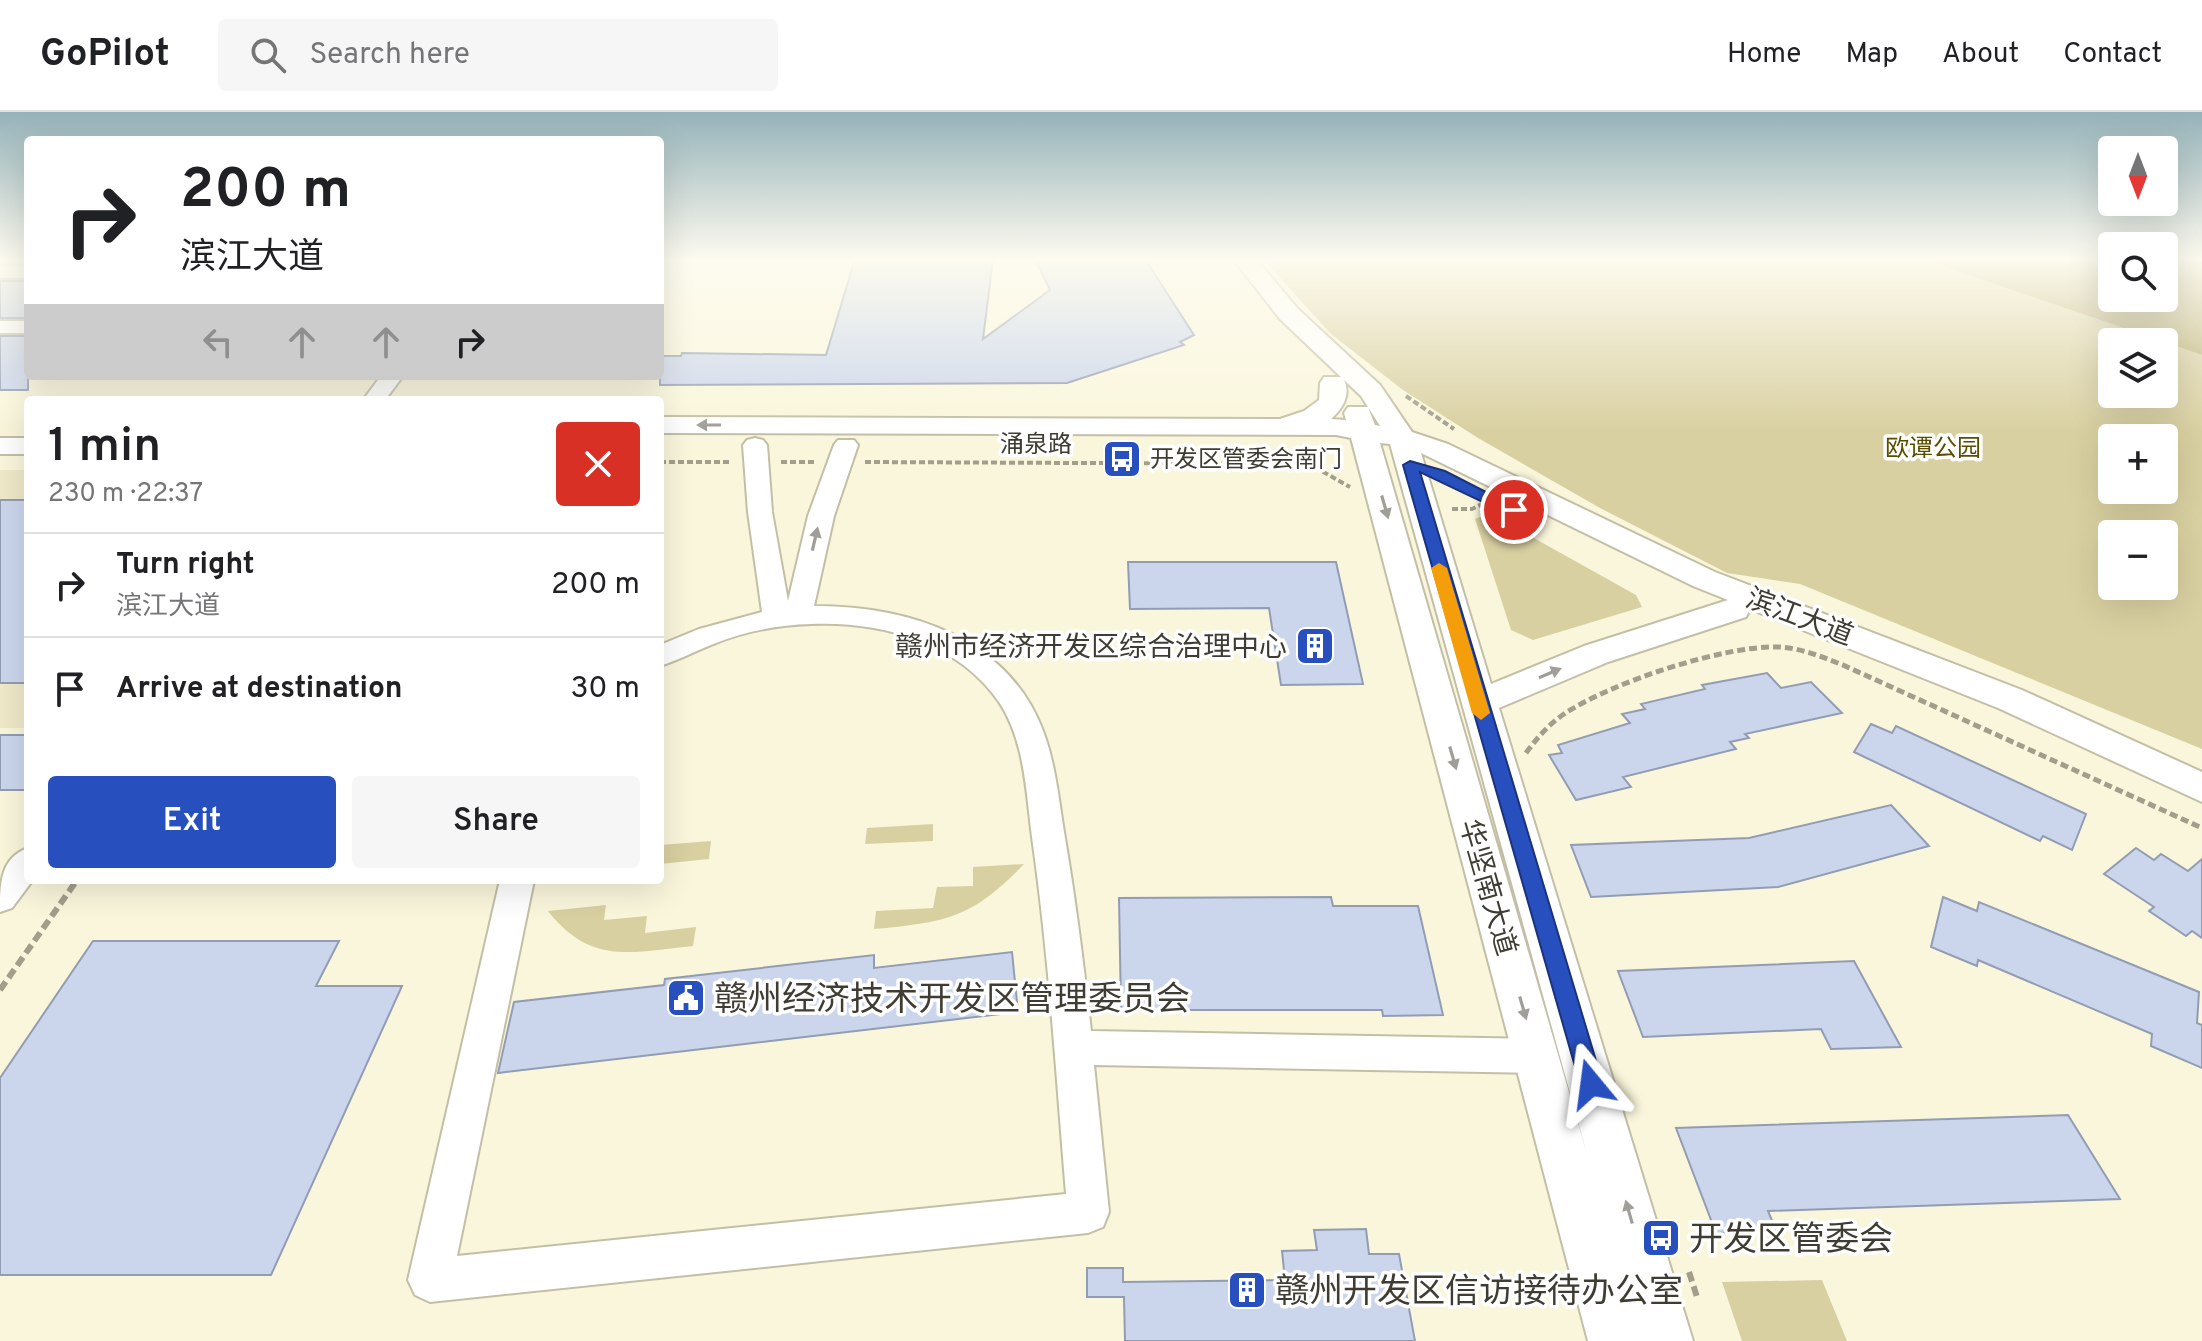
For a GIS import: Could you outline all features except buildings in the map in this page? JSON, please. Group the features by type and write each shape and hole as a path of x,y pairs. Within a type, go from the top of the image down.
{"main road":[{"path":"1267,316 1333,383 1386,447"},
{"path":"1292,316 1453,445 1564,511"},
{"path":"1271,426 1297,423 1319,415 1331,403 1335,393 1333,383"},
{"path":"1385,390 1386,447"},
{"path":"0,424 24,424"},
{"name":"涌泉路","path":"664,425 1336,427 1386,447"},
{"name":"涌泉路","path":"664,445 756,453 1306,444 1386,447"},
{"path":"0,446 24,446"},
{"name":"滨江大道","path":"1386,447 1438,450 1704,579 2010,699 2202,788"},
{"name":"滨江大道","path":"1386,447 1631,570 1993,710 2202,802"},
{"name":"华坚南大道","path":"1386,447 1478,703 1666,1341"},
{"name":"华坚南大道","path":"1386,447 1536,1056 1615,1341"},
{"path":"1478,703 1596,654 1734,609"}],"street":[{"path":"0,327 24,327"},
{"path":"756,453 760,512 787,617"},
{"path":"787,617 843,453"},
{"path":"516,884 430,1280 1088,1212 1058,892 1035,748 1013,699 986,667 949,642 881,619 853,616 787,617 706,635 664,654"},
{"path":"0,898 24,866"},
{"path":"1073,1048 1536,1056"}],"path":[{"path":"1385,390 1463,435"},
{"path":"664,462 756,453 843,453 1296,464 1318,469 1339,479 1358,497"},
{"path":"1523,757 1542,731 1574,708 1628,685 1709,659 1752,649 1783,647 1815,654 1843,665 2202,828"},
{"path":"0,990 74,884"},
{"path":"1685,1260 1697,1300"}],"shaded area":[{"path":"2089,316 2202,316 2202,355 2178,347 2178,328 2123,328"},
{"path":"0,470 24,470 24,728 0,728"}],"green space":[{"name":"欧谭公园","path":"1315,316 2089,316 2123,328 2098,328 2098,408 2178,408 2178,347 2202,355 2202,749 1800,584 1727,573 1600,508 1478,438 1403,390 1331,334"},
{"path":"1489,513 1636,595 1642,607 1533,640 1511,630 1475,519"},
{"path":"933,824 933,841 865,844 867,828"},
{"path":"711,841 709,859 664,864 664,845"},
{"path":"1024,864 989,896 957,914 940,920 874,929 876,911 933,908 937,887 973,886 973,867"},
{"path":"606,905 604,920 647,916 645,933 696,927 693,946 632,952 597,948 580,941 564,929 548,911"},
{"path":"1822,1280 1847,1341 1742,1341 1722,1282"}],"slow traffic":[{"path":"1439,568 1481,713"}],"place":[{"name":"开发区管委会南门","path":"1122,459"},
{"name":"赣州市经济开发区综合治理中心","path":"1315,646"},
{"name":"赣州经济技术开发区管理委员会","path":"686,998"},
{"name":"开发区管委会","path":"1661,1238"},
{"name":"赣州开发区信访接待办公室","path":"1247,1290"}],"route":[{"path":"1514,510 1440,474 1410,465 1591,1084"}]}
